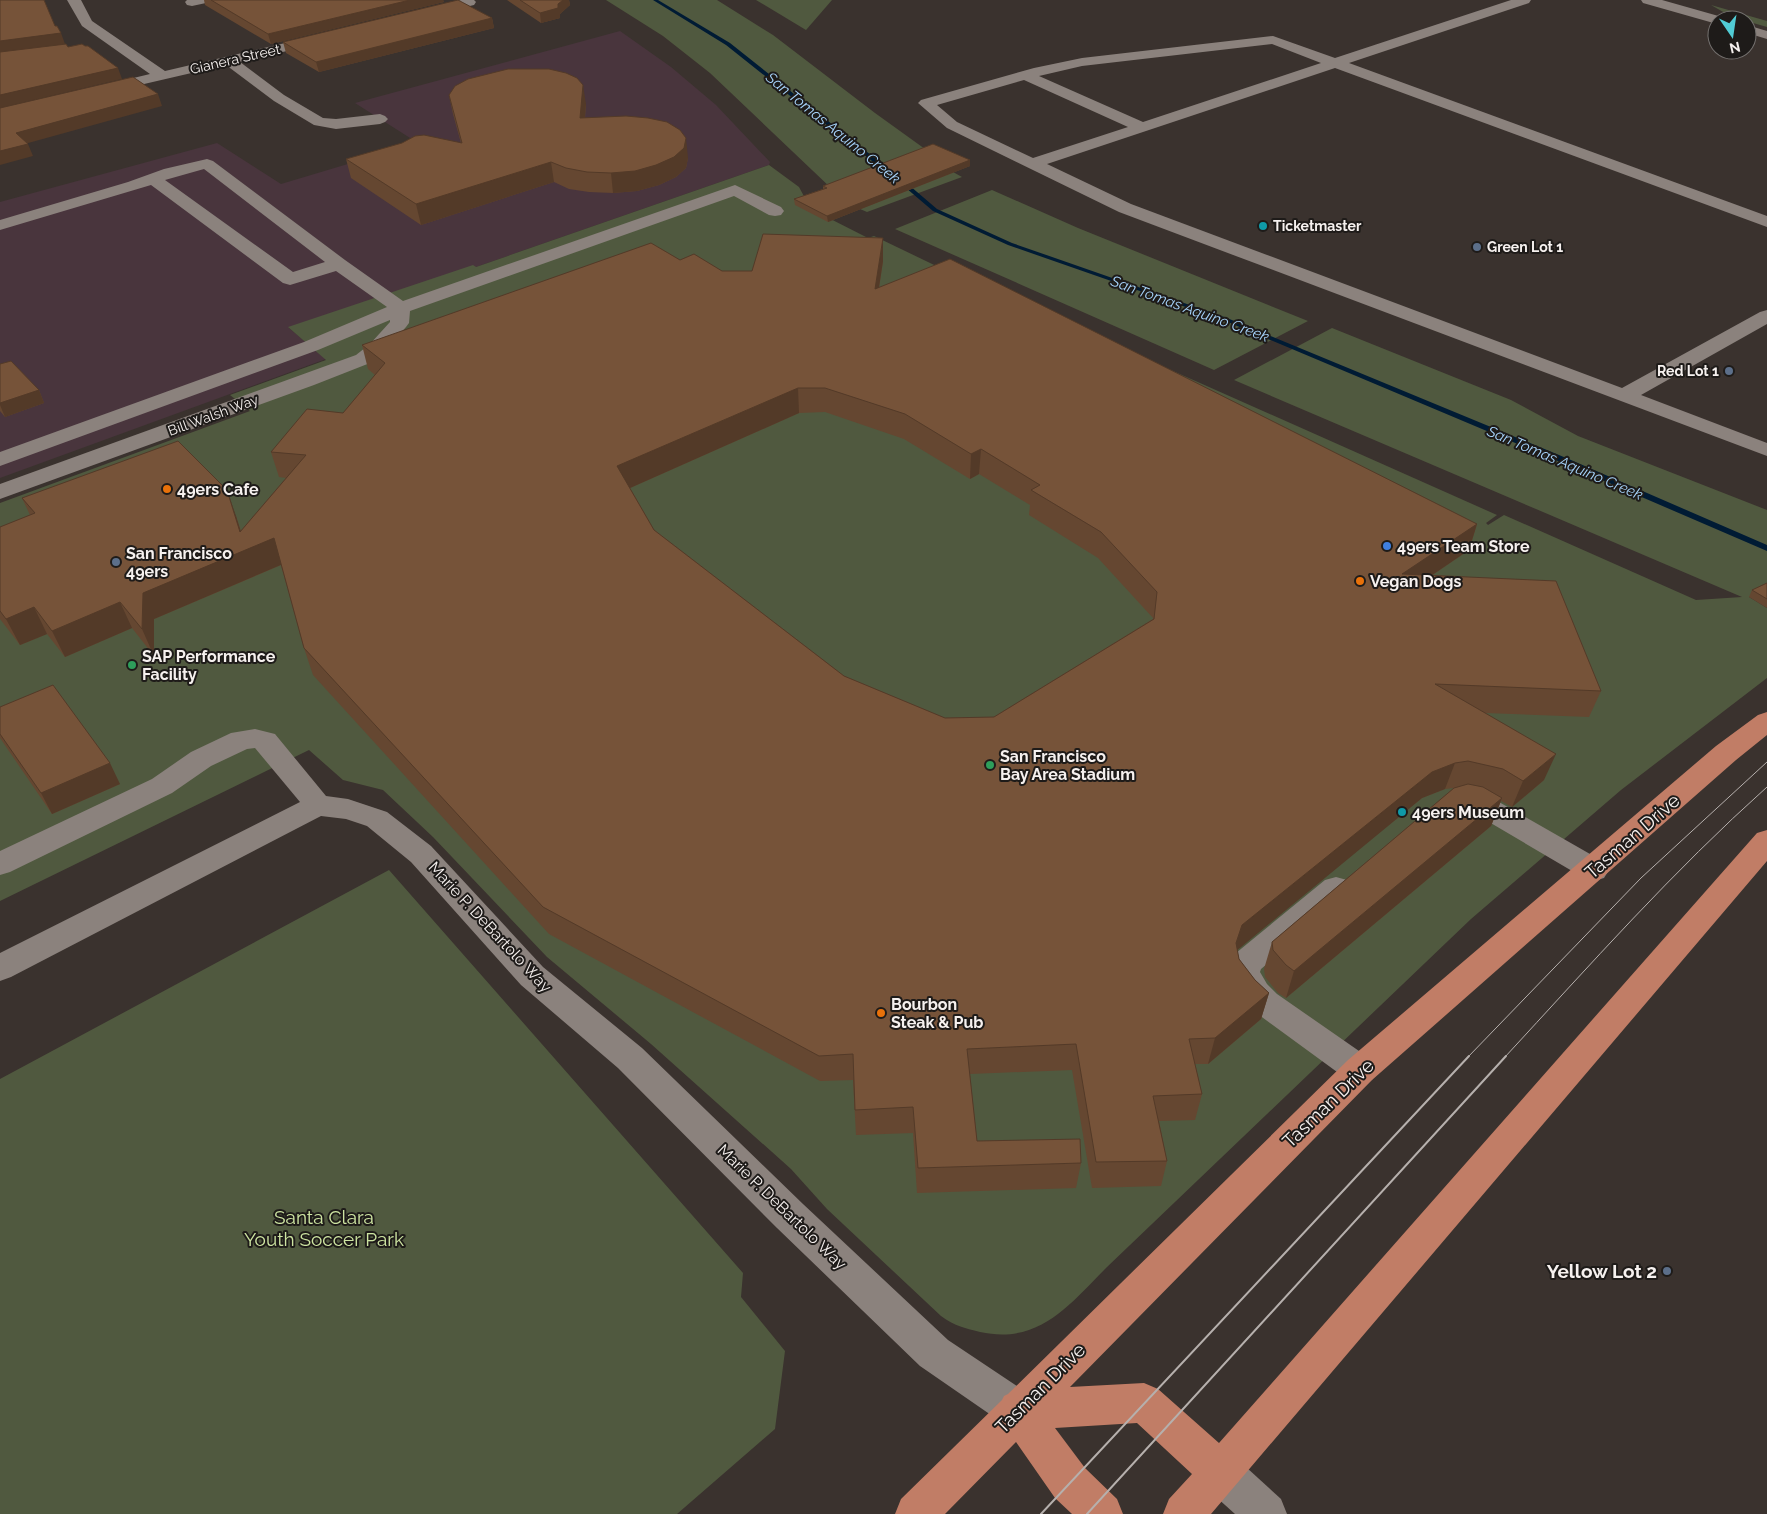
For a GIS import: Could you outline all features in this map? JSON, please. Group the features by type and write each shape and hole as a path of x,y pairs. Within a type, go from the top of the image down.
{"main road":[{"name":"Tasman Drive","path":"916,1514 1360,1070 1510,938 1594,870 1726,753 1767,721"},
{"path":"1184,1514 1767,841"},
{"path":"1018,1410 1144,1402 1220,1472"},
{"path":"1018,1410 1070,1483 1102,1514"}],"street":[{"path":"74,0 88,23 160,75"},
{"path":"1031,164 1524,0"},
{"path":"1648,0 1707,17"},
{"path":"412,16 468,1"},
{"name":"Gianera Street","path":"85,94 335,35"},
{"path":"93,43 110,40"},
{"path":"1767,222 1274,40 1101,59 1025,75 926,103 952,125 1125,208 1767,450"},
{"path":"229,61 279,98 319,122 336,124 380,119"},
{"path":"1025,75 1142,127"},
{"path":"0,225 134,186 152,178 207,164 338,264 401,308"},
{"path":"152,178 290,279 338,264"},
{"path":"0,459 311,346 401,308 735,190 775,211"},
{"name":"Bill Walsh Way","path":"0,492 363,359 377,348 399,323 401,308"},
{"path":"1624,396 1767,316"},
{"path":"0,864 162,786 201,759 241,740 255,738 265,741 318,805 0,968"},
{"path":"1433,808 1446,800 1462,799 1482,805 1594,870"},
{"name":"Marie P. DeBartolo Way","path":"318,805 348,809 377,819 422,854 532,976 630,1058 790,1216 934,1353 1018,1410"},
{"path":"1358,869 1247,962 1244,972 1249,984 1266,1003 1360,1070"},
{"path":"1220,1472 1266,1514"}],"shaded area":[{"path":"620,31 671,67 716,105 770,162 769,165 476,267 289,328 326,359 0,478 0,202 217,143 281,184 418,143 355,103"}],"green space":[{"path":"606,0 717,0 773,35 925,149 832,189 710,73 663,36"},
{"path":"756,0 832,0 806,30"},
{"path":"1711,5 1728,10 1720,10"},
{"path":"1757,18 1767,21 1767,27 1757,24"},
{"name":"San Francisco Bay Area Stadium","path":"769,165 799,187 806,200 799,203 868,238 874,236 955,275 1497,515 1486,523 1488,525 1504,515 1696,600 1742,597 1234,380 1332,328 1511,400 1578,436 1767,510 1767,588 1749,597 1767,608 1767,678 1621,790 1471,919 1080,1295 1052,1318 1037,1327 1020,1333 980,1332 960,1326 941,1316 827,1209 791,1169 651,1044 547,957 433,837 383,790 343,780 309,750 0,901 0,503 250,411 230,395 326,360 288,327 473,265 476,267"},
{"path":"953,172 962,177 867,212 860,209"},
{"path":"992,190 1078,228 1308,321 1214,370 895,229"},
{"name":"Santa Clara Youth Soccer Park","path":"389,870 743,1273 741,1297 785,1351 775,1429 677,1514 0,1514 0,1079"}],"building":[{"path":"0,0 44,0 55,26 57,26 61,33 0,41"},
{"path":"211,0 410,0 268,34"},
{"path":"458,0 492,18 316,62 283,42"},
{"path":"520,0 563,0 558,4 558,8 540,13"},
{"path":"66,44 68,47 82,44 88,46 118,68 0,95 0,52"},
{"path":"508,69 549,69 566,73 577,78 583,85 580,118 626,116 667,122 680,130 686,138 684,148 674,157 635,171 587,172 566,168 551,162 416,204 346,159 402,143 415,136 424,135 462,143 449,95 455,86 468,79"},
{"path":"133,77 158,94 16,133 28,144 0,151 0,108"},
{"path":"933,144 970,160 827,216 794,199 827,188 823,186"},
{"name":"San Francisco Bay Area Stadium","path":"763,234 883,238 875,289 950,259 1477,524 1402,574 1556,581 1601,691 1435,684 1556,754 1523,781 1503,769 1468,761 1455,763 1432,772 1242,925 1236,943 1239,959 1255,980 1269,993 1215,1038 1189,1039 1202,1094 1153,1096 1167,1161 1096,1162 1076,1044 967,1049 977,1141 1080,1139 1081,1163 918,1168 913,1107 855,1110 853,1054 819,1056 543,907 304,648 274,538 143,593 142,629 120,602 52,631 34,607 6,619 0,611 0,527 35,513 22,498 178,441 227,490 240,532 306,455 271,452 307,409 343,413 385,363 362,345 651,243 680,260 694,254 722,271 752,271","holes":["798,388 825,388 905,414 971,454 981,449 1040,485 1031,490 1101,532 1157,592 1154,619 994,717 945,718 844,676 654,530 617,466"]},
{"path":"11,361 39,390 0,403 0,364"},
{"path":"1767,583 1767,599 1752,590"},
{"path":"53,685 110,763 41,793 0,734 0,707"},
{"path":"1468,784 1483,787 1502,798 1294,971 1286,965 1273,950 1272,942 1454,788"}],"waterway":[{"name":"San Tomas Aquino Creek","path":"655,0 728,44 889,172"},
{"name":"San Tomas Aquino Creek","path":"901,181 935,210 1010,244 1225,319 1568,462 1767,548"}],"tram line":[{"path":"1468,1057 1641,878 1767,762"},
{"path":"1505,1057 1665,885 1767,787"},
{"path":"1041,1514 1469,1056"},
{"path":"1087,1514 1506,1056"}],"place":[{"name":"Ticketmaster","path":"1263,226"},
{"name":"Green Lot 1","path":"1477,247"},
{"name":"Red Lot 1","path":"1729,371"},
{"name":"49ers Cafe","path":"167,489"},
{"name":"49ers Team Store","path":"1387,546"},
{"name":"San Francisco 49ers","path":"116,562"},
{"name":"Vegan Dogs","path":"1360,581"},
{"name":"SAP Performance Facility","path":"132,665"},
{"name":"San Francisco Bay Area Stadium","path":"990,765"},
{"name":"49ers Museum","path":"1402,812"},
{"name":"Bourbon Steak & Pub","path":"881,1013"},
{"name":"Yellow Lot 2","path":"1667,1271"}]}
